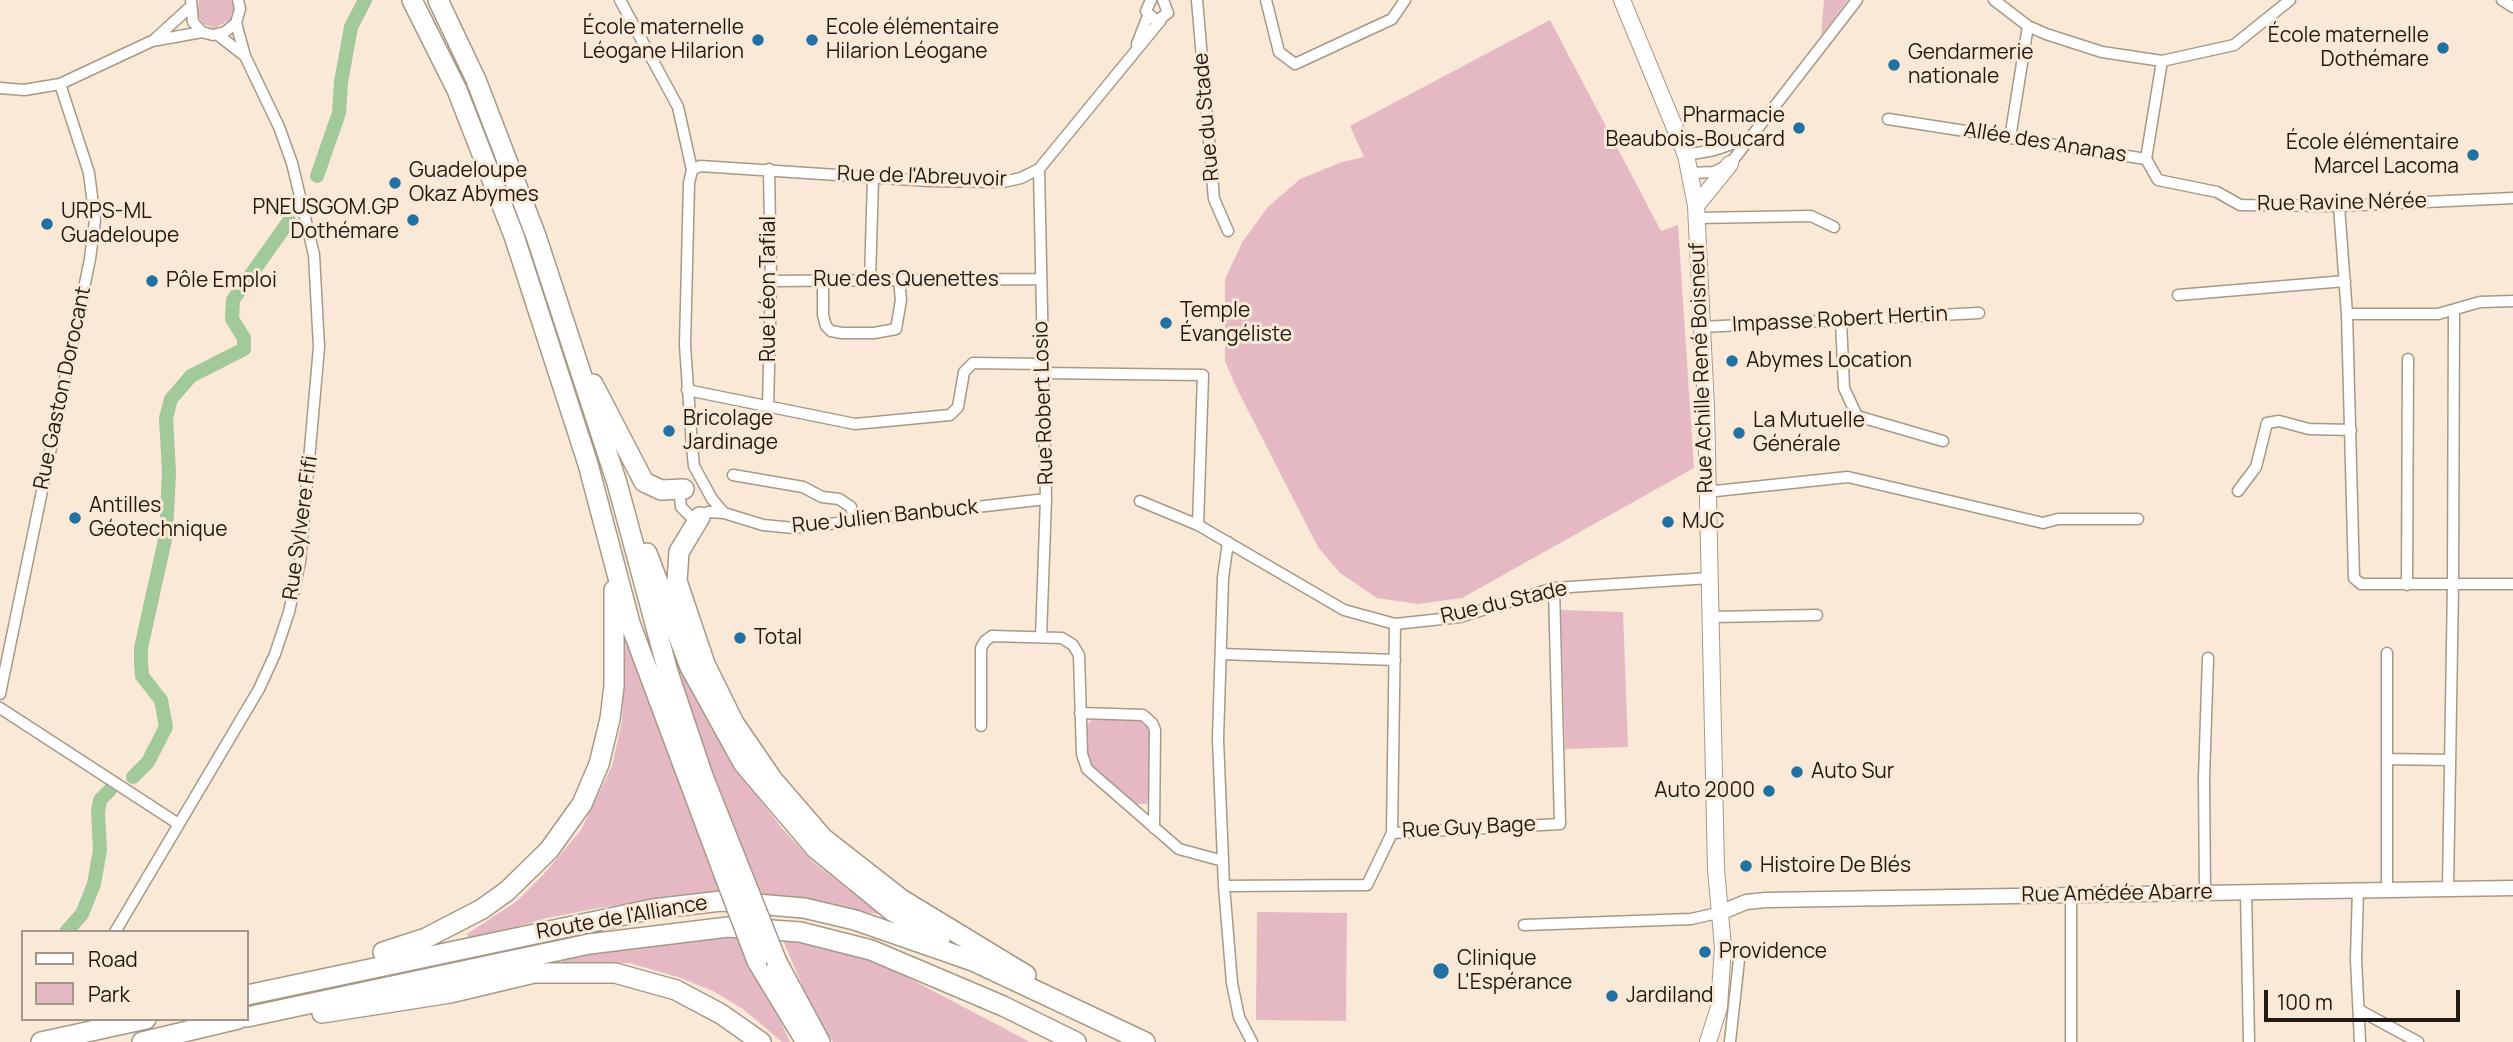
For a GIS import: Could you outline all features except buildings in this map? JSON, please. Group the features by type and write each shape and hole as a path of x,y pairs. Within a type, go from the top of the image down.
{"highway":[{"path":"412,0 457,90 514,236 584,453 613,568 667,728 731,869 820,1042"},
{"path":"438,0 476,80 536,236 617,483 668,673 703,776 757,961 793,1042"},
{"path":"557,298 585,370 643,541 691,667 743,763 793,826 852,882 892,911 973,961"},
{"path":"585,370 644,482 661,490 686,488"},
{"path":"704,514 679,552 677,581 705,664 734,723 773,780 823,838 901,899 1000,957 1058,999"},
{"path":"249,994 292,973 397,948 426,938 482,909 507,891 549,850 582,804 599,764 608,729 614,686 613,568"},
{"name":"Route de l'Alliance","path":"249,994 640,911 721,901 804,908 855,920 973,961 1145,1042"},
{"name":"Route de l'Alliance","path":"248,1017 589,944 728,928 800,932 845,941 1003,1006 1076,1042"},
{"path":"757,961 806,1042"},
{"path":"248,1018 312,1014 450,993 534,973 576,971 626,975 676,989 722,1014 761,1042"},
{"path":"1003,1006 1044,1042"},
{"path":"40,1042 137,1021"},
{"name":"Route de l'Alliance","path":"142,1042 232,1021"}],"main road":[{"name":"Rue Achille René Boisneuf","path":"1622,0 1686,155 1692,173 1697,212 1712,617 1716,869 1722,912 1723,947 1719,1007 1708,1042"},
{"path":"1697,212 1730,164"}],"street":[{"path":"0,88 24,90 60,84 152,41 202,32 218,35 236,23 240,9 238,0"},
{"path":"620,0 649,49 678,107 692,170 689,183 687,390 694,466 712,499 724,513"},
{"path":"1135,0 1147,14 1161,20"},
{"path":"1134,50 1151,0"},
{"name":"Rue du Stade","path":"1197,0 1214,199 1227,231"},
{"path":"1266,0 1279,52 1295,64 1392,19 1405,0"},
{"path":"1630,18 1633,0"},
{"path":"1692,173 1714,172 1730,164 1857,0"},
{"path":"1994,0 2028,26 2102,52 2162,61 2234,45 2290,0"},
{"path":"2502,0 2513,7"},
{"path":"1134,50 1161,20 1169,3"},
{"path":"190,4 192,22 202,32"},
{"path":"152,41 190,4"},
{"name":"Rue Sylvere Fifi","path":"116,930 264,677 289,612 300,562 319,347 314,255 302,201 279,127 245,56 236,23"},
{"path":"2010,138 2028,26"},
{"name":"Rue Sylvere Fifi","path":"218,35 245,56"},
{"name":"Rue de l'Abreuvoir","path":"692,170 700,166 873,178 1003,182 1039,169 1134,50"},
{"name":"Allée des Ananas","path":"1888,119 2146,159 2162,61"},
{"name":"Rue Gaston Dorocant","path":"0,694 94,230 89,176 60,84"},
{"path":"1686,155 1714,150 1750,138"},
{"name":"Rue Ravine Nérée","path":"2146,159 2158,180 2217,192 2240,205 2339,206 2513,198"},
{"name":"Rue Léon Tafial","path":"768,408 771,281 769,169"},
{"name":"Rue Robert Losio","path":"1039,169 1046,499 1041,637"},
{"path":"870,280 873,178"},
{"path":"2339,206 2347,314 2354,578 2361,584 2513,584"},
{"path":"1697,212 1811,216 1834,227"},
{"name":"Rue des Quenettes","path":"771,281 1041,279"},
{"path":"823,281 823,315 826,326 831,331 842,333 874,333 896,329 901,300 900,281"},
{"path":"2178,295 2345,281"},
{"path":"2347,314 2424,314 2454,310 2480,302 2513,301"},
{"path":"2448,888 2454,310"},
{"name":"Impasse Robert Hertin","path":"1702,327 1979,313"},
{"path":"1841,320 1844,388 1857,416 1943,441"},
{"path":"2407,585 2408,359"},
{"path":"687,390 855,424 950,415 958,407 964,372 973,363 1042,369 1203,375 1198,525"},
{"path":"2238,491 2256,467 2267,423 2279,421 2309,429 2351,430"},
{"path":"694,466 680,502 683,511 691,516 704,514 712,499"},
{"path":"733,475 803,487 822,496 839,499 851,507 855,522"},
{"path":"1706,492 1848,477 2043,523 2058,519 2138,519"},
{"path":"686,488 697,484 706,487"},
{"name":"Rue Julien Banbuck","path":"704,514 724,513 778,527 855,522 1046,499"},
{"name":"Rue du Stade","path":"1140,501 1198,525 1344,610 1395,624 1460,617 1554,588 1710,578"},
{"path":"1228,542 1223,579 1219,738 1224,886 1231,983 1239,1017 1252,1042"},
{"name":"Rue Guy Bage","path":"1395,624 1392,833 1560,824 1554,588"},
{"path":"1712,617 1817,615"},
{"path":"981,726 981,648 985,641 992,636 1062,638 1076,650 1082,754 1087,769 1179,849 1223,861"},
{"path":"2387,653 2387,890"},
{"path":"1221,654 1395,660"},
{"path":"2205,893 2204,778 2208,658"},
{"path":"0,708 177,823"},
{"path":"1080,713 1143,715 1152,723 1155,730 1154,828"},
{"path":"2387,759 2450,760"},
{"path":"1224,886 1367,885 1392,833"},
{"name":"Rue Amédée Abarre","path":"1722,912 1746,902 1766,900 2513,888"},
{"path":"2357,890 2356,959 2360,1042"},
{"path":"2246,892 2249,1042"},
{"path":"2071,895 2071,1042"},
{"path":"1524,925 1691,919 1722,912"},
{"path":"1730,1042 1739,960"},
{"path":"2359,1010 2418,1042"}],"green space":[{"path":"199,0 232,0 234,7 231,19 215,28 203,24 197,14"},
{"path":"1824,0 1848,0 1821,36"},
{"path":"1550,20 1661,231 1678,225 1694,468 1462,598 1418,604 1377,598 1340,573 1318,547 1236,387 1225,361 1225,279 1243,241 1268,207 1300,179 1342,162 1364,157 1350,126"},
{"path":"654,579 695,686 727,757 781,827 813,862 881,915 791,897 763,899 722,801 682,688"},
{"path":"1561,610 1623,612 1628,747 1565,749"},
{"path":"626,630 725,893 604,907 547,918 469,941 467,934 517,901 581,830 612,766 622,721"},
{"path":"1093,719 1142,720 1149,726 1151,796 1146,804 1137,804 1094,772 1087,757 1086,726"},
{"path":"1257,912 1347,913 1346,1021 1256,1020"},
{"path":"742,936 790,1042 782,1042 743,1009 713,991 678,977 629,963 564,964 562,960 683,938"},
{"path":"783,940 807,940 882,964 1030,1042 833,1042 815,1016"}],"waterway":[{"path":"317,176 339,113 341,82 351,27 365,0"},
{"path":"133,777 148,762 166,727 161,700 142,676 141,648 166,535 169,472 166,418 171,399 191,376 244,349 244,338 232,319 233,300 289,221"},
{"path":"68,930 82,914 94,884 100,850 100,800 110,790"}],"place":[{"name":"École maternelle Léogane Hilarion","path":"758,40"},
{"name":"Ecole élémentaire Hilarion Léogane","path":"812,40"},
{"name":"École maternelle Dothémare","path":"2443,48"},
{"name":"Gendarmerie nationale","path":"1894,65"},
{"name":"Pharmacie Beaubois-Boucard","path":"1799,128"},
{"name":"École élémentaire Marcel Lacoma","path":"2473,155"},
{"name":"Guadeloupe Okaz Abymes","path":"395,183"},
{"name":"PNEUSGOM.GP Dothémare","path":"413,220"},
{"name":"URPS-ML Guadeloupe","path":"47,224"},
{"name":"Pôle Emploi","path":"152,281"},
{"name":"Temple Évangéliste","path":"1166,323"},
{"name":"Abymes Location","path":"1732,361"},
{"name":"Bricolage Jardinage","path":"669,431"},
{"name":"La Mutuelle Générale","path":"1739,433"},
{"name":"Antilles Géotechnique","path":"75,518"},
{"name":"MJC","path":"1668,522"},
{"name":"Total","path":"740,638"},
{"name":"Auto Sur","path":"1797,772"},
{"name":"Auto 2000","path":"1769,791"},
{"name":"Histoire De Blés","path":"1746,866"},
{"name":"Providence","path":"1705,952"},
{"name":"Clinique L'Espérance","path":"1441,971"},
{"name":"Jardiland","path":"1612,996"}]}
